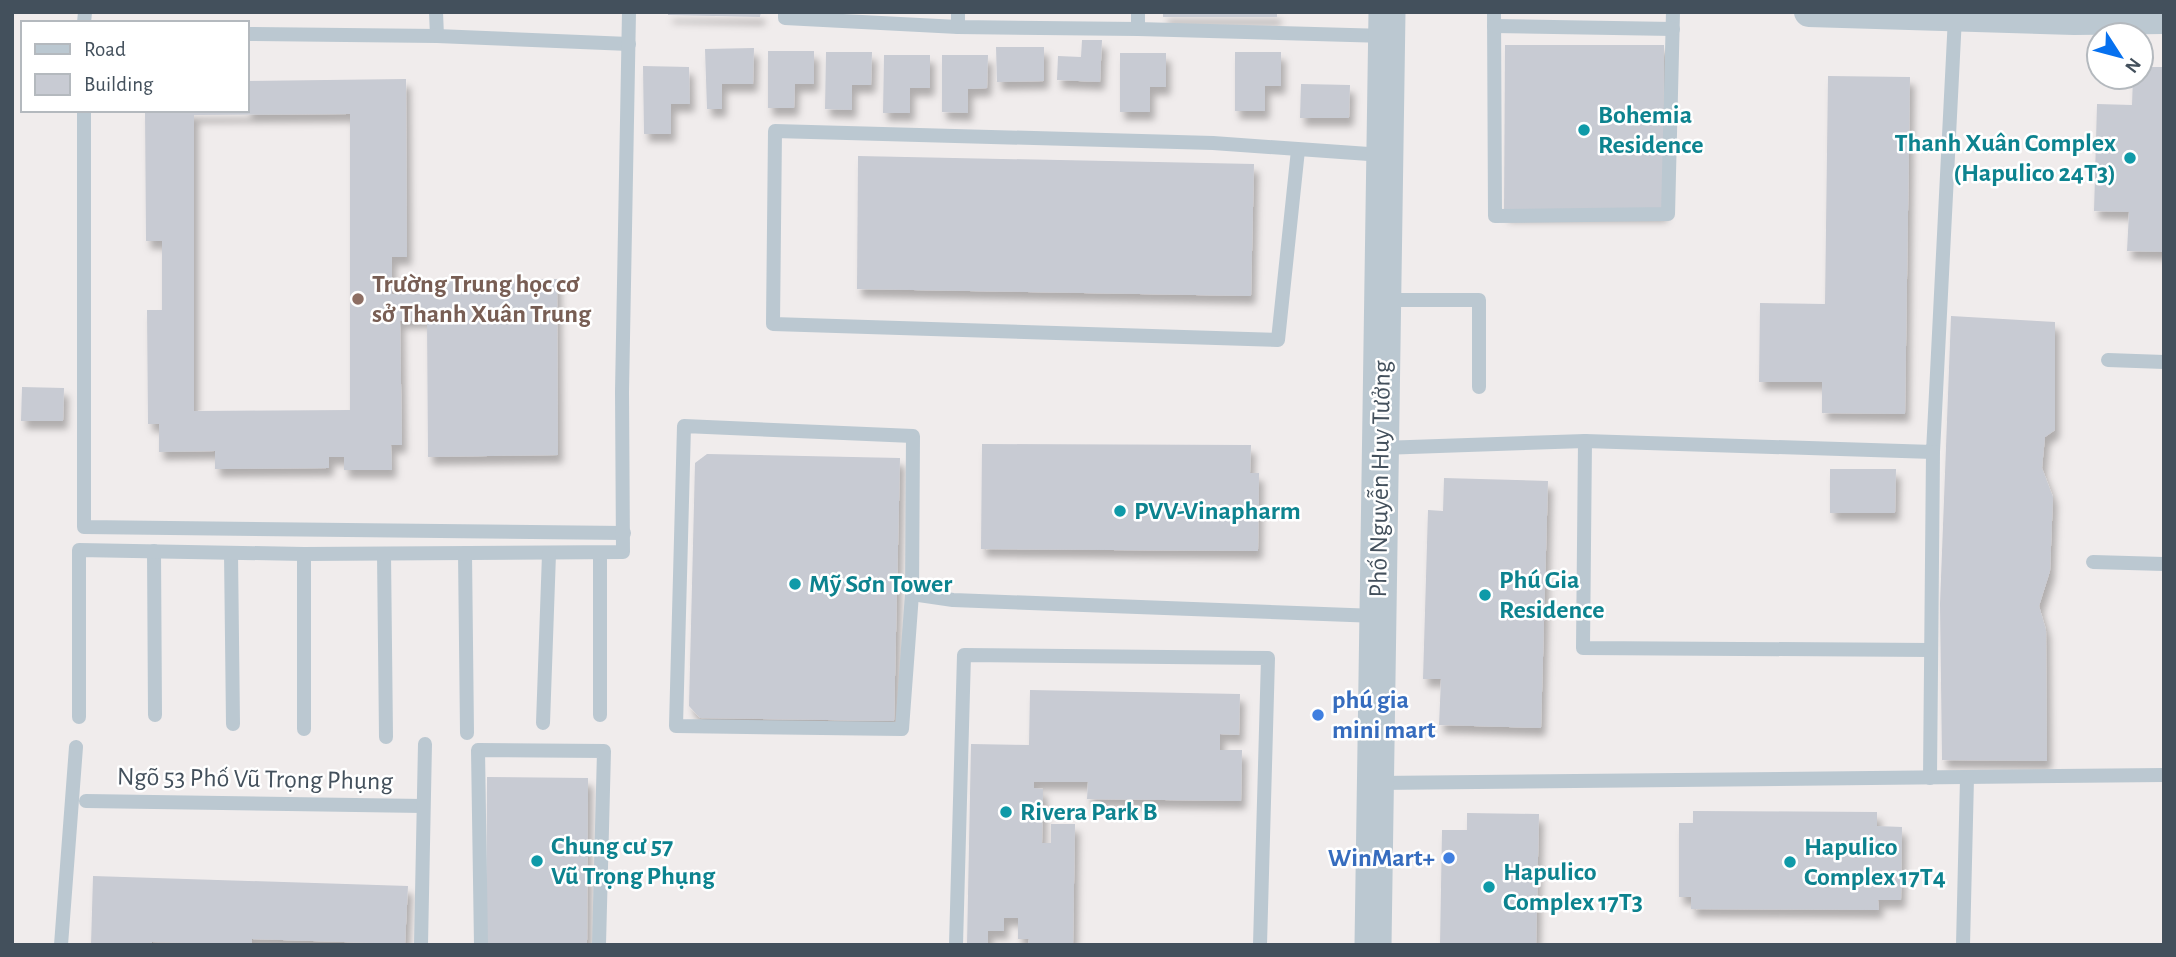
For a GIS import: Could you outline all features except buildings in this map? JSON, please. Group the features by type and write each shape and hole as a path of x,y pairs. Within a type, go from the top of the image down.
{"street":[{"path":"1809,12 2074,20 2164,19"},
{"name":"Phố Nguyễn Huy Tưởng","path":"1373,945 1387,24"}],"lane":[{"path":"436,12 437,36"},
{"path":"79,717 79,550 304,554 623,552 622,392 629,12"},
{"path":"785,12 785,18 958,19 1138,29 1387,24"},
{"path":"1138,12 1138,29"},
{"path":"1673,12 1673,29 1668,214 1495,216 1494,19 1673,29"},
{"path":"1930,778 1933,452 1955,17"},
{"path":"248,34 437,36 629,44"},
{"path":"84,112 84,527 624,533"},
{"path":"1298,150 1278,340 773,324 775,131 1213,143 1385,156"},
{"path":"1383,300 1479,300 1479,387"},
{"path":"2108,360 2164,362"},
{"path":"684,426 913,436 912,594 902,729 676,726 684,426"},
{"path":"1381,448 1586,441 1933,452"},
{"path":"1586,441 1583,648 1931,650"},
{"path":"154,551 155,715"},
{"path":"231,553 233,724"},
{"path":"465,553 467,733"},
{"path":"600,553 600,715"},
{"path":"304,554 304,729"},
{"path":"384,554 386,737"},
{"path":"543,723 548,554"},
{"path":"2094,562 2164,564"},
{"path":"912,594 953,600 1378,616"},
{"path":"956,945 964,654 1268,658 1260,945"},
{"name":"Ngõ 53 Phố Vũ Trọng Phụng","path":"421,945 425,744"},
{"path":"61,945 76,747"},
{"path":"481,945 478,750 604,751 599,945"},
{"path":"1376,783 2164,775"},
{"path":"1963,945 1967,778"},
{"name":"Ngõ 53 Phố Vũ Trọng Phụng","path":"86,800 424,806"}],"place":[{"name":"Bohemia Residence","path":"1584,130"},
{"name":"Thanh Xuân Complex (Hapulico 24T3)","path":"2130,158"},
{"name":"Trường Trung học cơ sở Thanh Xuân Trung","path":"358,299"},
{"name":"PVV-Vinapharm","path":"1120,511"},
{"name":"Mỹ Sơn Tower","path":"795,584"},
{"name":"Phú Gia Residence","path":"1485,595"},
{"name":"phú gia mini mart","path":"1318,715"},
{"name":"Rivera Park B","path":"1006,812"},
{"name":"WinMart+","path":"1449,858"},
{"name":"Chung cư 57 Vũ Trọng Phụng","path":"537,861"},
{"name":"Hapulico Complex 17T4","path":"1790,862"},
{"name":"Hapulico Complex 17T3","path":"1489,887"}]}
